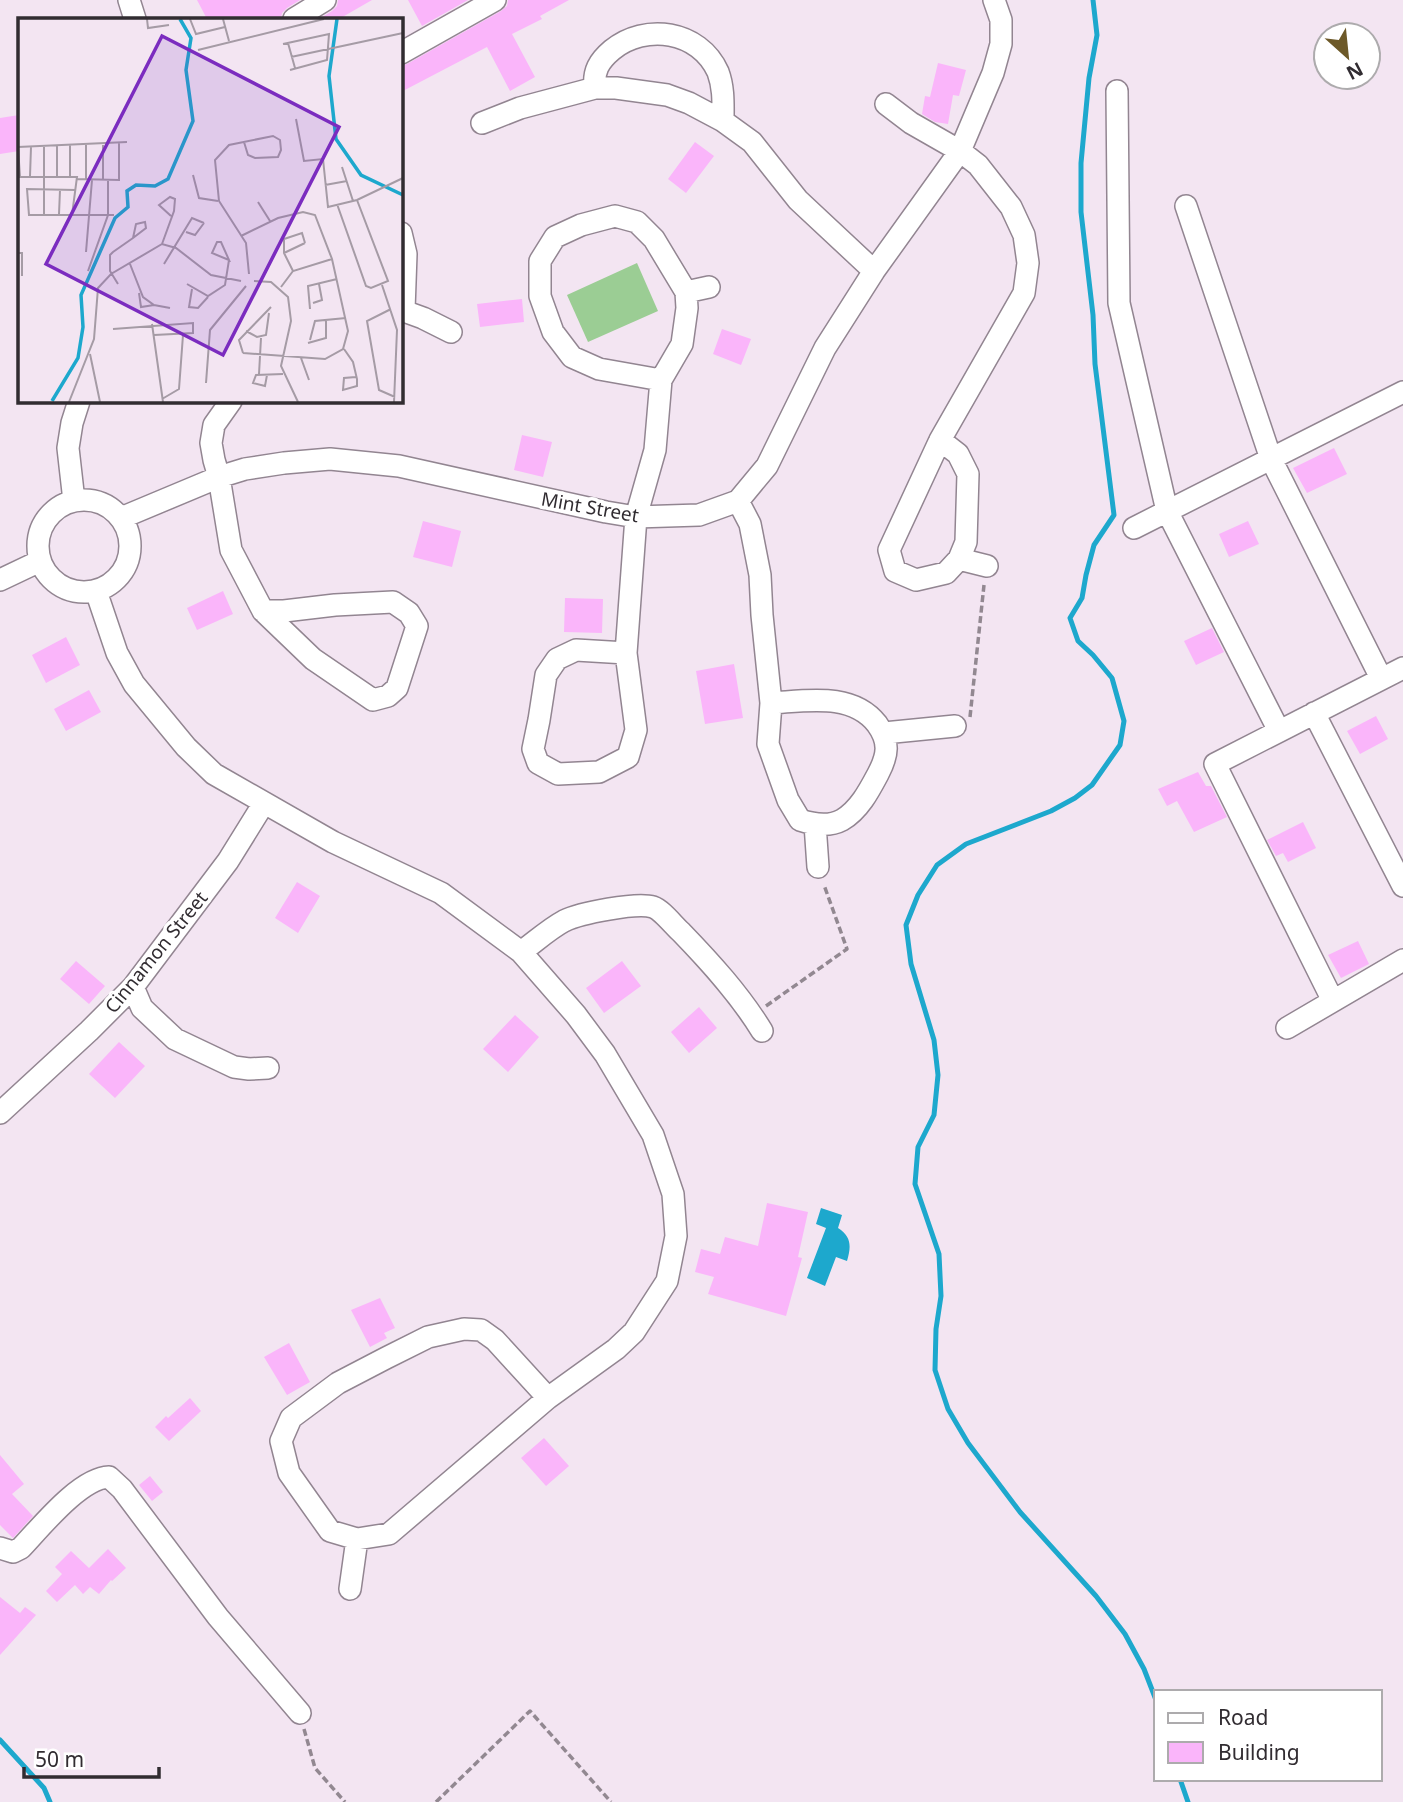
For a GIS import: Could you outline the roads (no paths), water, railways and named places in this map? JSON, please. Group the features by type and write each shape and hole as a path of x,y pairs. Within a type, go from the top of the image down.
{"street":[{"path":"129,0 135,18"},
{"path":"402,52 495,0"},
{"path":"771,703 831,700 869,714 884,733 887,747 880,770 864,800 841,821 815,824 800,820 788,800 768,744 771,703 760,575 750,524 738,501 767,466 825,348 874,271 960,150 993,73 1001,44 1001,20 994,0"},
{"path":"294,18 318,2"},
{"path":"595,88 594,75 605,56 622,42 643,34 666,33 679,28 688,41 704,53 717,71 723,92 723,121"},
{"path":"482,123 520,108 595,88 667,95 689,103 723,121 752,142 798,200 874,271"},
{"path":"1117,90 1119,303 1167,511 1279,731"},
{"path":"886,104 911,123 960,150 978,165 1011,207 1024,235 1028,262 1024,293 940,440 889,550 895,571 916,580 946,573 959,559 966,542 968,474 958,454 940,440"},
{"path":"1186,206 1270,459 1381,678"},
{"path":"626,653 576,650 557,659 546,675 530,767 558,774 599,772 628,757 636,730 626,653 636,517 655,450 660,380 682,344 687,308 686,292 654,239 637,222 615,216 581,225 555,237 540,261 540,296 553,332 572,357 599,369 660,380"},
{"path":"402,237 406,254 402,310 451,332"},
{"path":"686,292 709,287"},
{"path":"1134,528 1270,459 1401,400"},
{"path":"74,501 68,449 79,402"},
{"path":"230,402 214,425 211,443 231,551 263,611 313,659 373,700 390,703 417,626 409,612 393,602 263,611"},
{"name":"Mint Street","path":"121,518 219,477 245,469 330,459 399,466 636,517 699,515 738,501"},
{"path":"88,500 112,508 121,518 128,531 131,546 129,561 110,585 83,593 69,590 47,574 40,561 39,536 52,513 74,501 88,500"},
{"path":"959,559 987,566"},
{"path":"0,580 40,561"},
{"path":"96,591 117,653 134,684 186,747 214,774 333,842 441,893 521,952 576,1015 605,1054 653,1135 673,1194 676,1236 667,1281 634,1332 616,1349 548,1398 389,1534 357,1539 330,1531 289,1473 281,1441 291,1418 338,1383 428,1337 464,1329 481,1331 495,1340 548,1398"},
{"path":"1332,1001 1215,764 1403,668"},
{"path":"1314,713 1403,886"},
{"path":"884,733 955,726"},
{"name":"Cinnamon Street","path":"0,1113 133,987 228,861 264,803"},
{"path":"815,824 818,867"},
{"path":"521,952 563,921 587,913 627,907 658,898 667,918 719,973 757,1023"},
{"path":"1287,1028 1403,960"},
{"path":"133,987 142,1007 175,1039 234,1067 268,1068"},
{"path":"0,1548 13,1552 21,1548 70,1496 102,1478 109,1477 122,1489 218,1617 300,1713"},
{"path":"350,1589 357,1539"}],"water":[{"path":"821,1208 842,1215 838,1228 846,1235 850,1247 847,1261 836,1257 825,1286 807,1278 826,1228 816,1224"}],"waterway":[{"path":"1093,0 1097,35 1089,78 1081,163 1081,212 1093,315 1095,364 1114,515 1094,545 1082,598 1070,618 1078,641 1112,678 1124,721 1120,745 1092,785 1051,811 966,844 937,865 918,895 906,925 911,964 934,1040 938,1075 934,1115 918,1147 915,1184 939,1254 941,1296 936,1329 935,1370 948,1409 968,1443 1020,1512 1096,1596 1125,1634 1154,1695"},
{"path":"0,1740 44,1788 50,1802"},
{"path":"1181,1781 1188,1802"}]}
